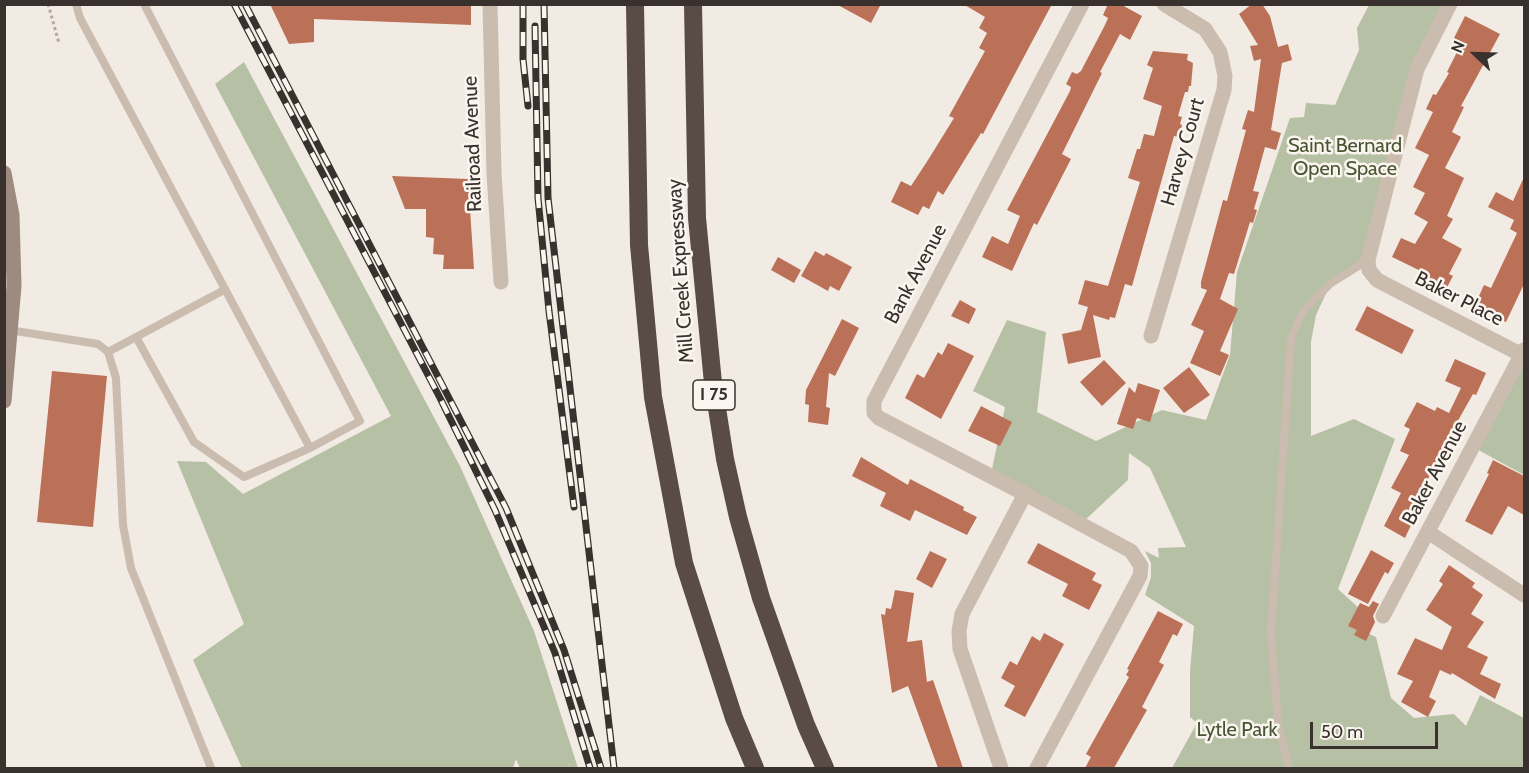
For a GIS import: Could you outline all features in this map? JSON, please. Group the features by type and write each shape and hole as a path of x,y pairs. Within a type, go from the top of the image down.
{"highway":[{"name":"Mill Creek Expressway","path":"635,4 639,244 653,396 684,563 734,718 755,768"},
{"name":"Mill Creek Expressway","path":"693,4 697,218 712,383 725,459 738,517 761,598 806,725 825,768"}],"main road":[{"path":"4,173 12,215 14,286 7,330 4,401"}],"street":[{"name":"Railroad Avenue","path":"490,4 494,173 501,282"},
{"name":"Bank Avenue","path":"1037,768 1140,576 1140,566 1131,551 879,418 874,413 874,401 1083,4"},
{"name":"Harvey Court","path":"1151,336 1224,90 1225,76 1220,52 1205,28 1164,4"},
{"path":"1368,260 1417,69 1450,4"},
{"name":"Baker Place","path":"1368,260 1369,270 1377,280 1524,353"},
{"name":"Baker Avenue","path":"1383,616 1524,353"},
{"path":"1001,768 960,649 959,631 962,614 1025,494"},
{"path":"1428,532 1524,595"}],"lane":[{"path":"76,4 80,18 310,448"},
{"path":"136,337 194,442 244,477 310,448 360,421 144,4"},
{"path":"1288,762 1278,724 1271,632 1291,338 1303,311 1331,283 1368,260"},
{"path":"108,352 224,290"},
{"path":"7,330 98,344 108,352 116,378 123,525 131,568 211,768"}],"path":[{"path":"48,4 59,43"}],"green space":[{"path":"1369,5 1450,5 1427,48 1368,260 1331,283 1316,315 1311,342 1311,436 1354,419 1395,439 1338,589 1360,609 1356,628 1376,637 1391,698 1414,718 1454,714 1466,726 1480,695 1524,718 1524,768 1172,768 1197,723 1190,717 1190,671 1194,626 1145,595 1151,577 1151,563 1145,551 1159,558 1158,548 1186,547 1150,468 1129,453 1128,480 1085,520 992,469 1005,407 973,391 1007,320 1046,332 1037,412 1096,441 1162,410 1206,420 1230,355 1237,272 1290,118 1304,117 1306,103 1335,105 1359,50 1357,28"},
{"path":"244,62 460,466 534,631 578,768 520,768 516,759 513,768 242,768 193,660 244,624 177,461 206,462 243,494 391,416 215,84"},
{"path":"1524,350 1524,475 1473,447"}],"building":[{"path":"270,4 471,4 471,25 314,19 314,42 289,44"},
{"path":"836,4 881,4 871,23"},
{"path":"963,4 1052,4 983,134 981,133 943,195 938,191 929,209 923,206 918,215 891,202 901,181 911,186 928,160 954,118 949,116 985,51 979,48 987,33 979,28 985,17"},
{"path":"1108,4 1120,4 1142,16 1130,40 1120,34 1100,72 1102,73 1062,154 1071,159 1037,225 1034,223 1012,271 982,257 992,236 1008,244 1020,216 1007,210 1070,91 1071,87 1066,84 1072,72 1077,74 1081,71 1105,25 1108,18 1103,15"},
{"path":"1252,4 1262,4 1270,16 1278,47 1288,44 1292,60 1282,63 1271,130 1281,133 1276,150 1265,147 1253,191 1259,192 1254,209 1257,210 1253,223 1250,222 1234,274 1229,273 1220,299 1238,309 1220,351 1229,355 1220,376 1190,363 1204,331 1191,325 1207,290 1201,288 1201,282 1223,200 1227,201 1246,130 1242,129 1248,110 1254,112 1261,59 1254,61 1250,46 1258,45 1239,14"},
{"path":"1465,16 1500,34 1461,106 1464,107 1452,132 1461,137 1445,168 1464,178 1447,216 1453,219 1442,238 1462,249 1449,274 1453,276 1444,293 1423,282 1427,274 1392,257 1401,238 1415,244 1428,222 1414,214 1425,193 1413,187 1429,155 1415,148 1433,112 1426,109 1433,94 1436,95 1449,73 1447,72 1462,42 1454,38"},
{"path":"1153,51 1188,54 1187,60 1193,63 1191,86 1188,92 1185,92 1178,116 1182,117 1179,137 1174,136 1132,286 1125,284 1115,318 1110,317 1109,320 1093,315 1101,357 1068,364 1062,334 1081,330 1088,307 1078,304 1085,280 1108,286 1140,182 1128,178 1144,134 1154,136 1162,106 1143,99 1153,68 1147,65"},
{"path":"392,176 468,179 474,269 443,269 444,255 433,254 434,238 426,237 426,209 405,209"},
{"path":"1524,177 1524,284 1506,322 1474,307 1484,285 1491,288 1517,233 1510,229 1514,220 1488,207 1496,192 1513,201"},
{"path":"815,251 824,256 826,253 852,267 839,291 830,286 828,291 801,276"},
{"path":"778,257 801,270 794,283 771,270"},
{"path":"960,300 976,309 969,324 951,316"},
{"path":"1367,306 1414,330 1402,354 1355,330"},
{"path":"842,319 859,328 835,376 829,373 826,407 830,408 828,425 808,422 809,405 805,404 806,390"},
{"path":"948,343 974,356 941,419 905,398 917,374 924,378 938,352 942,355"},
{"path":"1455,359 1486,373 1476,395 1473,394 1451,433 1423,489 1427,491 1405,538 1384,526 1401,493 1391,488 1409,455 1400,451 1410,429 1404,426 1417,402 1435,411 1437,407 1449,413 1461,388 1445,381"},
{"path":"1104,360 1126,383 1102,406 1080,382"},
{"path":"1189,367 1210,395 1184,413 1163,388"},
{"path":"52,371 107,376 93,527 37,522"},
{"path":"1138,383 1160,390 1150,422 1137,418 1133,429 1117,424 1129,387 1135,393"},
{"path":"981,406 1012,422 1000,446 968,431"},
{"path":"861,457 908,485 910,479 964,507 963,510 977,517 967,535 915,510 910,521 880,506 886,493 852,476"},
{"path":"1493,460 1524,476 1524,515 1508,506 1492,535 1465,521 1489,474 1487,473"},
{"path":"1038,543 1096,573 1092,580 1102,585 1089,610 1062,596 1068,584 1027,563"},
{"path":"1371,550 1394,563 1388,574 1385,572 1368,604 1348,594"},
{"path":"930,551 947,559 932,588 916,579"},
{"path":"1449,565 1475,583 1472,587 1483,595 1471,614 1484,622 1467,647 1488,657 1480,674 1501,684 1495,699 1452,673 1451,675 1440,670 1429,697 1436,701 1428,717 1401,702 1413,681 1397,674 1415,638 1442,650 1452,627 1426,610 1443,584 1439,581"},
{"path":"895,590 914,593 907,642 922,640 927,682 933,680 963,768 938,768 908,686 892,693 881,614 885,615 886,608 891,609"},
{"path":"1373,601 1379,604 1373,616 1375,622 1366,641 1354,635 1357,630 1348,626 1360,603 1369,607"},
{"path":"1158,611 1183,624 1177,636 1173,634 1159,662 1164,665 1142,707 1147,710 1114,768 1085,768 1091,757 1086,754 1129,677 1126,675 1129,670 1127,669"},
{"path":"1044,633 1064,644 1025,717 1004,706 1015,686 1001,678 1010,661 1017,665 1032,636 1040,641"}],"railway":[{"path":"234,4 440,398 495,510 555,653 590,768"},
{"path":"245,4 506,508 564,650 601,768"},
{"path":"523,4 523,59 528,106"},
{"path":"544,4 548,198 614,768"},
{"path":"535,26 538,198 549,311 574,507"}],"park label":[{"name":"Saint Bernard Open Space","path":"1345,158"},
{"name":"Lytle Park","path":"1237,730"}]}
